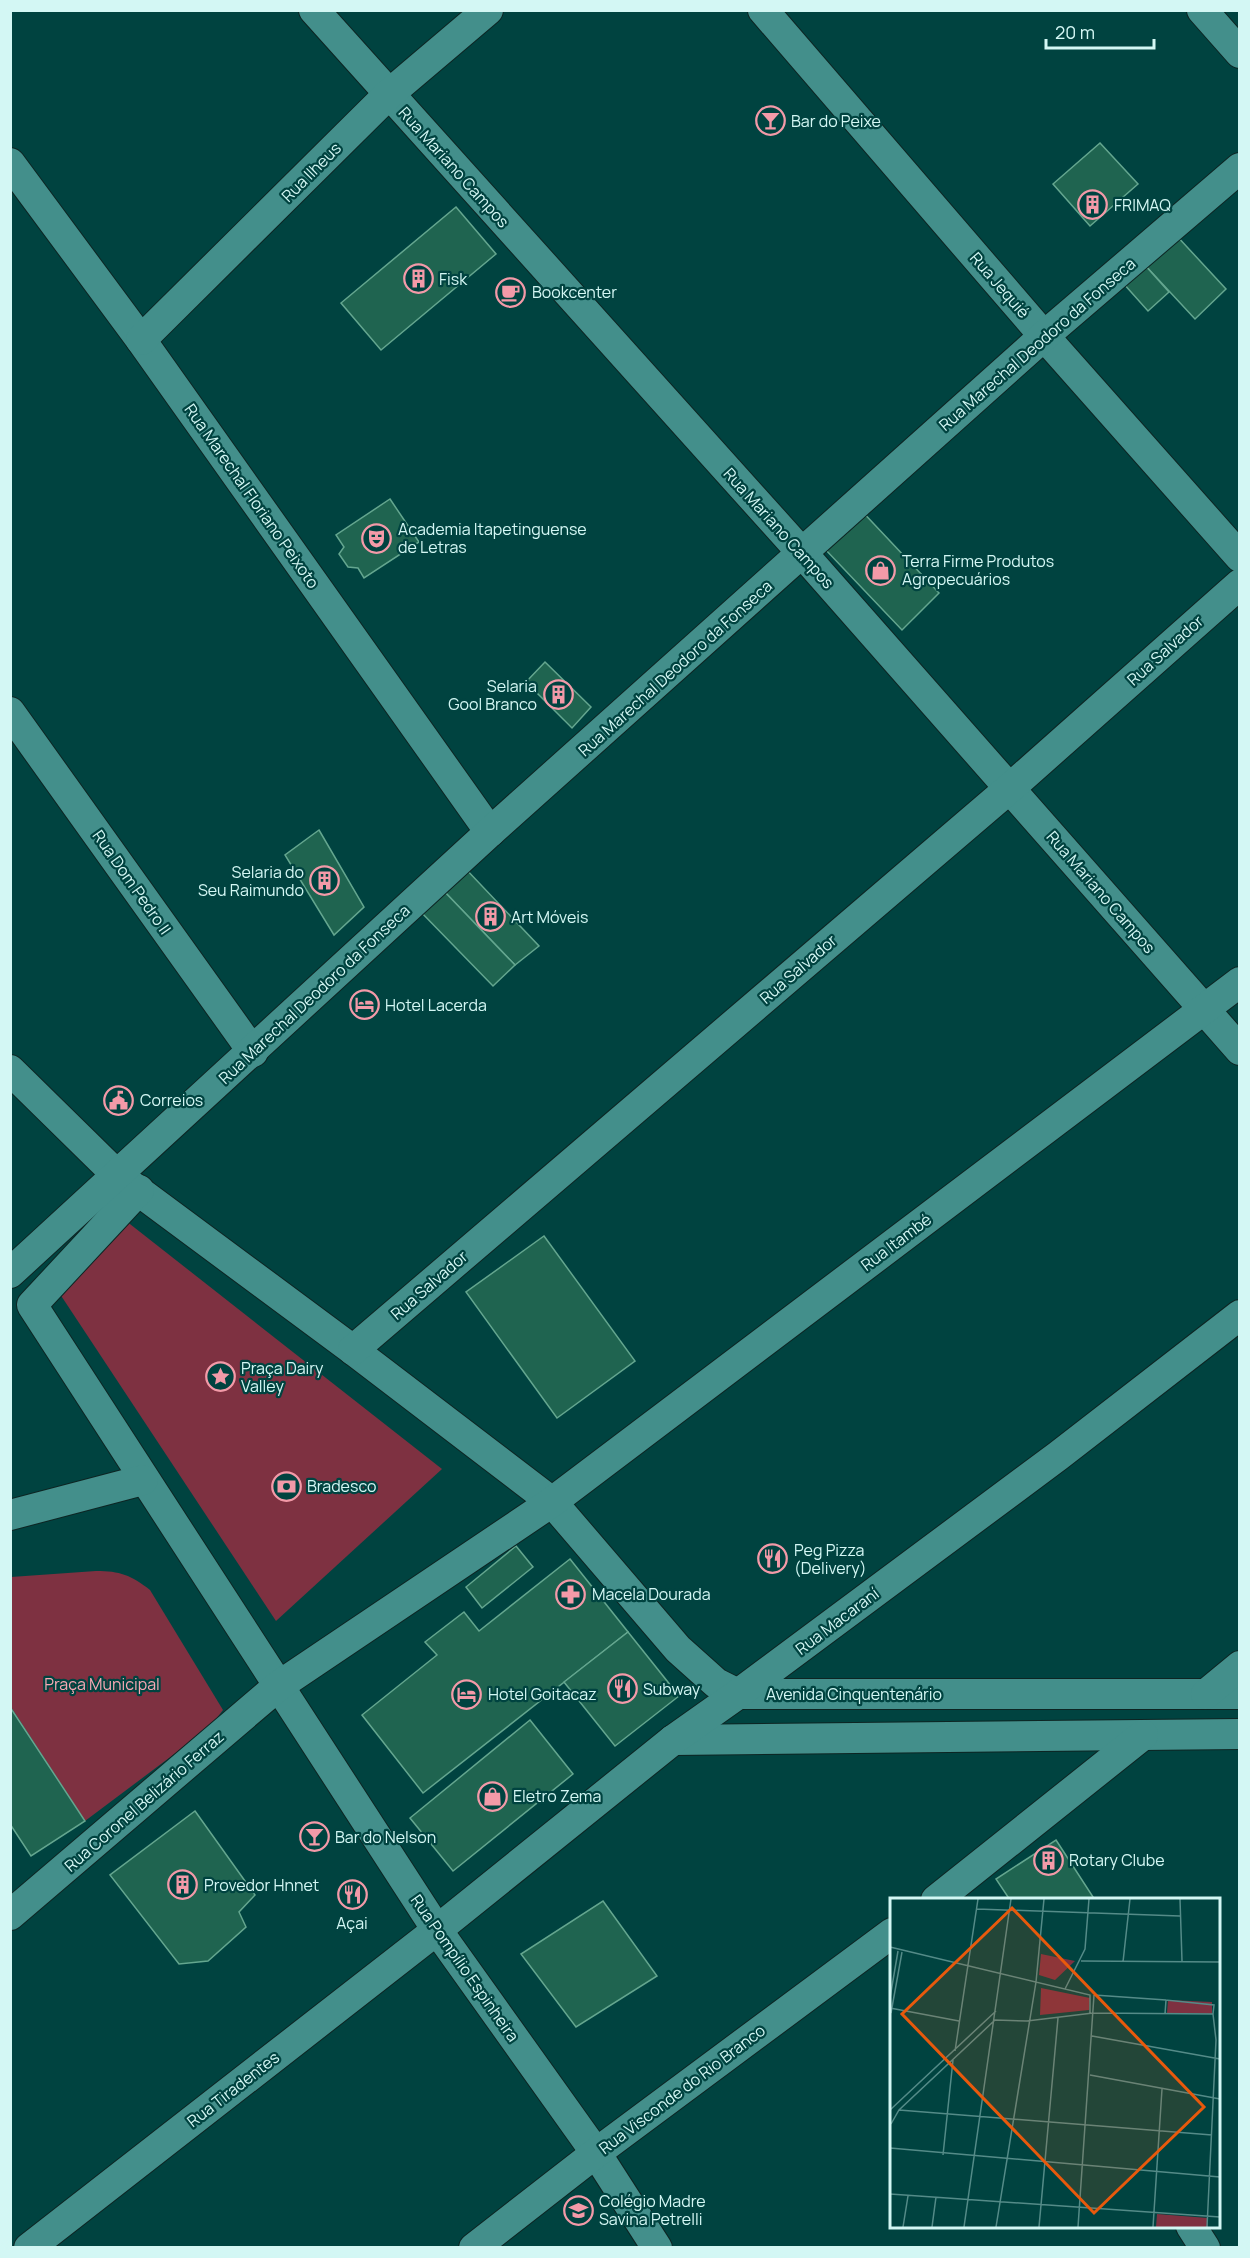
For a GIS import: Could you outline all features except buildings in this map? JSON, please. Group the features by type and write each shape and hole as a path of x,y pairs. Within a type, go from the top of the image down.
{"street":[{"name":"Rua Mariano Campos","path":"314,10 803,554 1239,1050"},
{"name":"Rua Ilheus","path":"141,340 389,94 488,10"},
{"name":"Rua Jequié","path":"763,10 1044,336 1239,557"},
{"path":"1202,10 1239,52"},
{"name":"Rua Marechal Floriano Peixoto","path":"10,163 141,340 490,832"},
{"name":"Rua Marechal Deodoro da Fonseca","path":"128,1182 252,1052 490,832 1044,336 1239,168"},
{"name":"Rua Salvador","path":"353,1350 1010,788 1239,584"},
{"name":"Rua Dom Pedro II","path":"10,712 252,1052"},
{"name":"Rua Itambé","path":"552,1502 1239,982"},
{"path":"10,1070 128,1182 552,1502 277,1687 32,1305 10,1282"},
{"path":"10,1273 128,1182"},
{"path":"32,1305 128,1182"},
{"name":"Rua Macaraní","path":"436,1930 673,1740 1058,1456 1239,1315"},
{"path":"10,1515 143,1480"},
{"name":"Avenida Cinquentenário","path":"552,1502 678,1649 716,1683 738,1694 1239,1694"},
{"path":"1206,1694 1239,1666"},
{"name":"Rua Coronel Belizário Ferraz","path":"10,1915 277,1687"},
{"name":"Rua Pompílio Espinheira","path":"277,1687 436,1930 596,2153 657,2247"},
{"path":"673,1740 1239,1734"},
{"path":"949,1896 1143,1735"},
{"name":"Rua Tiradentes","path":"29,2247 436,1930"},
{"name":"Rua Visconde do Rio Branco","path":"474,2247 890,1934"},
{"path":"1192,2228 1206,2247"}],"green space":[{"name":"Praça Dairy Valley","path":"121,1217 442,1469 276,1621 54,1285"},
{"name":"Praça Municipal","path":"96,1571 125,1575 150,1590 223,1710 209,1728 85,1821 11,1707 11,1577"}],"place":[{"name":"Bar do Peixe","path":"770,121"},
{"name":"FRIMAQ","path":"1093,205"},
{"name":"Fisk","path":"418,279"},
{"name":"Bookcenter","path":"511,292"},
{"name":"Academia Itapetinguense de Letras","path":"377,538"},
{"name":"Terra Firme Produtos Agropecuários","path":"881,570"},
{"name":"Selaria Gool Branco","path":"558,695"},
{"name":"Selaria do Seu Raimundo","path":"325,881"},
{"name":"Art Móveis","path":"490,917"},
{"name":"Hotel Lacerda","path":"364,1005"},
{"name":"Correios","path":"119,1100"},
{"name":"Praça Dairy Valley","path":"220,1377"},
{"name":"Bradesco","path":"286,1486"},
{"name":"Peg Pizza (Delivery)","path":"773,1559"},
{"name":"Macela Dourada","path":"571,1594"},
{"name":"Subway","path":"622,1689"},
{"name":"Hotel Goitacaz","path":"467,1694"},
{"name":"Eletro Zema","path":"492,1796"},
{"name":"Bar do Nelson","path":"314,1837"},
{"name":"Rotary Clube","path":"1048,1860"},
{"name":"Provedor Hnnet","path":"183,1885"},
{"name":"Açai","path":"352,1895"},
{"name":"Colégio Madre Savina Petrelli","path":"578,2210"}]}
